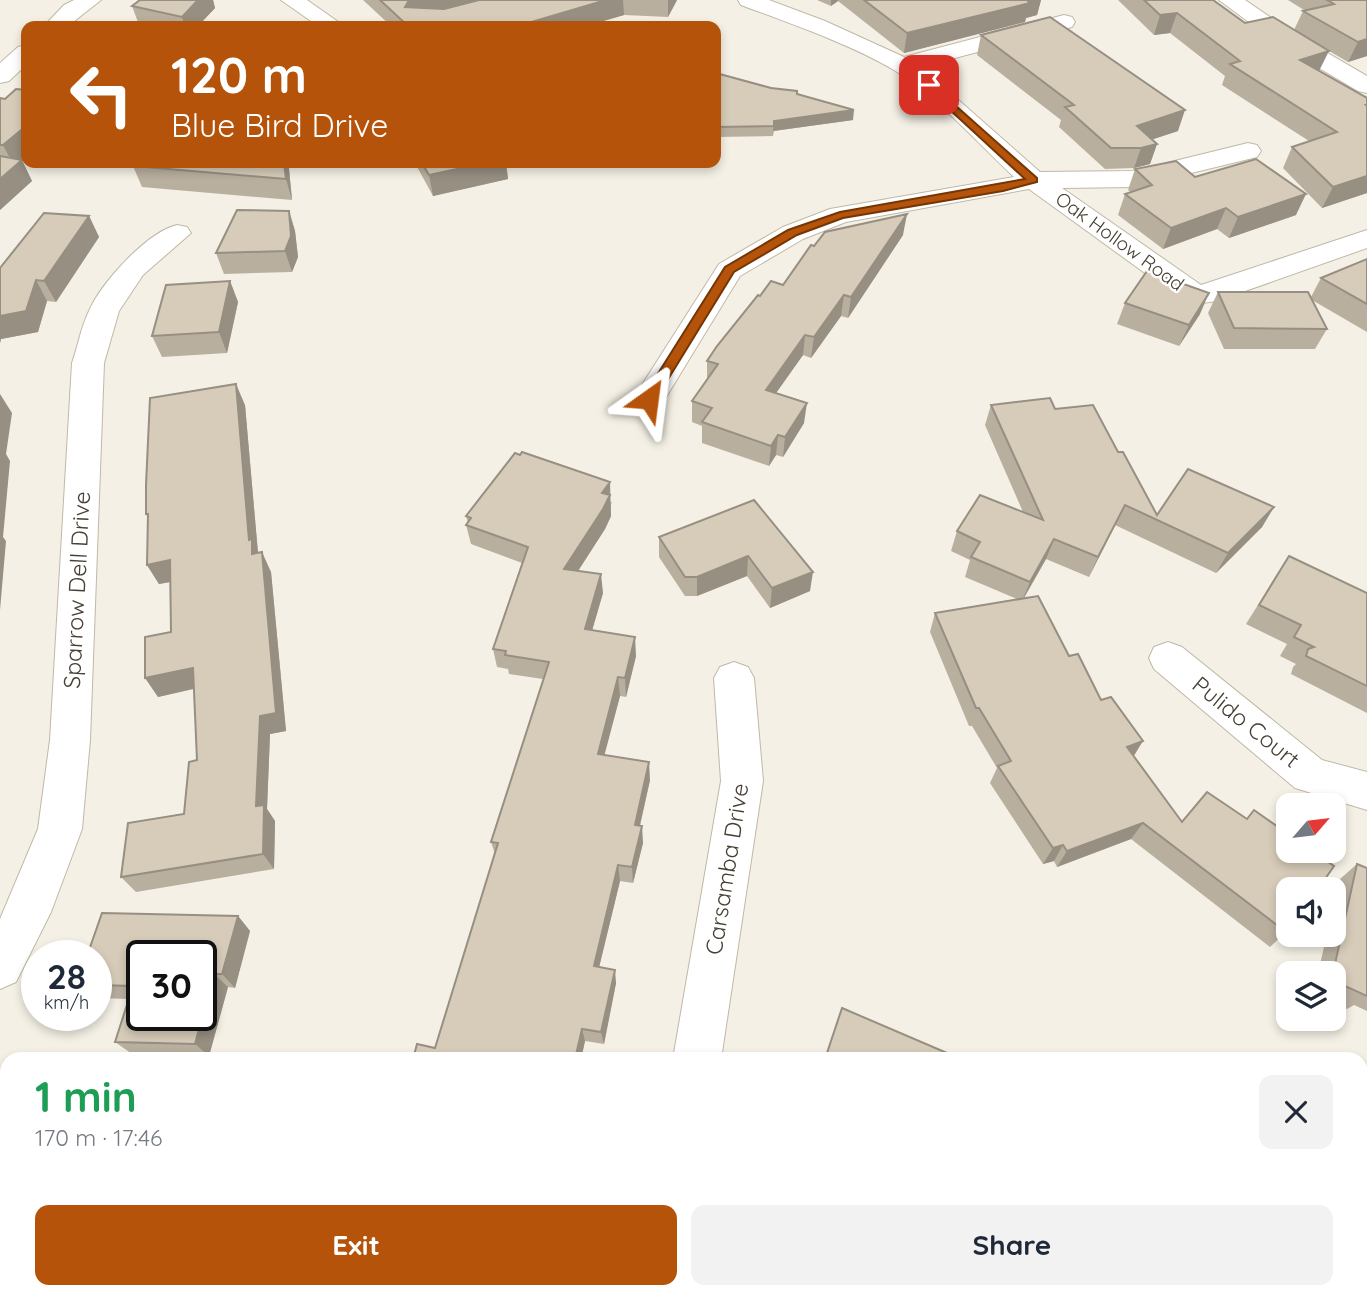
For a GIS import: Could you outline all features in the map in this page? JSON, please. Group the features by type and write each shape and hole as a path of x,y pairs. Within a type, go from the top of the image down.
{"street":[{"path":"60,21 90,0"},
{"path":"292,0 325,21"},
{"path":"749,0 817,26 902,65 929,85 1033,180"},
{"path":"1230,0 1285,38 1367,86"},
{"path":"902,65 1064,22"},
{"path":"0,76 21,57"},
{"path":"649,399 729,270 793,233 840,215 1003,188 1033,180 1133,179 1248,151"},
{"name":"Oak Hollow Road","path":"1033,180 1195,295 1207,294 1367,238"},
{"name":"Sparrow Dell Drive","path":"0,966 28,912 60,829 70,740 88,363 104,310 133,269 177,233"},
{"name":"Pulido Court","path":"1168,659 1310,775 1367,791"},
{"name":"Carsamba Drive","path":"698,1052 742,780 734,678"}],"building":[{"path":"140,0 198,0 182,17 132,6"},
{"path":"380,0 409,0 405,7 444,9 479,0 606,0 535,21 403,21"},
{"path":"864,0 1027,0 1030,3 907,33"},
{"path":"1144,0 1213,0 1245,23 1273,17 1329,51 1300,60 1367,98 1367,176 1333,187 1292,147 1337,132 1230,64 1240,61 1177,13 1160,15"},
{"path":"1327,0 1367,0 1367,39 1358,42 1303,11 1334,4"},
{"path":"1050,17 1185,110 1137,126 1157,144 1141,148 1111,148 1065,107 1074,105 981,35"},
{"path":"721,74 771,88 797,91 797,94 854,110 774,121 774,126 721,127"},
{"path":"16,89 21,90 21,130 0,145 0,98 5,99"},
{"path":"0,156 21,160 21,161 0,179"},
{"path":"1256,159 1306,194 1238,217 1226,208 1171,228 1125,194 1152,185 1135,169 1176,161 1195,177"},
{"path":"157,168 285,168 286,179"},
{"path":"425,168 462,168 429,175"},
{"path":"237,210 289,211 291,236 285,251 216,253"},
{"path":"44,213 89,216 44,281 36,280 26,311 0,316 0,268"},
{"path":"907,214 851,297 844,295 814,337 805,335 766,390 807,403 785,437 778,435 771,446 702,422 712,408 692,401 718,364 707,361 771,281 783,285 811,245 814,246 825,232"},
{"path":"1367,259 1367,304 1321,278"},
{"path":"1147,271 1209,293 1189,325 1125,303"},
{"path":"230,281 219,332 152,336 166,285"},
{"path":"1218,292 1308,292 1327,329 1234,328"},
{"path":"236,384 249,540 252,539 252,554 262,552 276,713 260,716 256,806 264,805 263,854 121,877 128,823 184,814 189,762 197,760 193,668 145,678 145,637 171,632 170,560 147,565 146,485 150,398"},
{"path":"1050,398 1055,409 1093,405 1118,452 1123,452 1157,515 1188,469 1274,507 1228,553 1125,505 1098,557 1054,539 1030,582 971,557 980,542 957,531 980,495 1043,520 991,405"},
{"path":"522,452 610,482 602,493 610,495 603,509 564,569 601,574 585,629 635,637 625,678 618,677 598,754 649,762 635,825 642,826 632,867 618,865 594,966 615,970 601,1032 582,1029 577,1052 415,1052 417,1044 435,1048 498,843 491,842 549,662 505,655 506,651 493,649 528,547 466,525 471,518 466,516 515,453 520,455"},
{"path":"754,500 813,572 772,588 748,556 697,577 685,577 659,537"},
{"path":"1289,556 1367,593 1367,686 1306,656 1308,649 1314,647 1294,637 1301,625 1259,605"},
{"path":"1038,596 1069,656 1078,654 1101,700 1111,697 1143,741 1127,747 1182,822 1207,792 1247,819 1254,810 1276,826 1276,863 1330,863 1334,866 1326,877 1276,877 1276,924 1143,823 1067,851 1063,845 1053,848 998,766 1011,761 979,708 976,708 935,613"},
{"path":"1357,864 1367,868 1367,996 1346,986 1346,961 1336,961 1339,947 1346,947 1346,914"},
{"path":"102,913 238,916 222,974 217,974 217,940 126,940 126,986 112,985 112,940 93,940"},
{"path":"126,1008 126,1031 199,1031 195,1044 115,1042"},
{"path":"842,1008 945,1052 827,1052"}],"route":[{"path":"649,399 729,270 793,233 840,215 1003,188 1033,180 929,85"}]}
